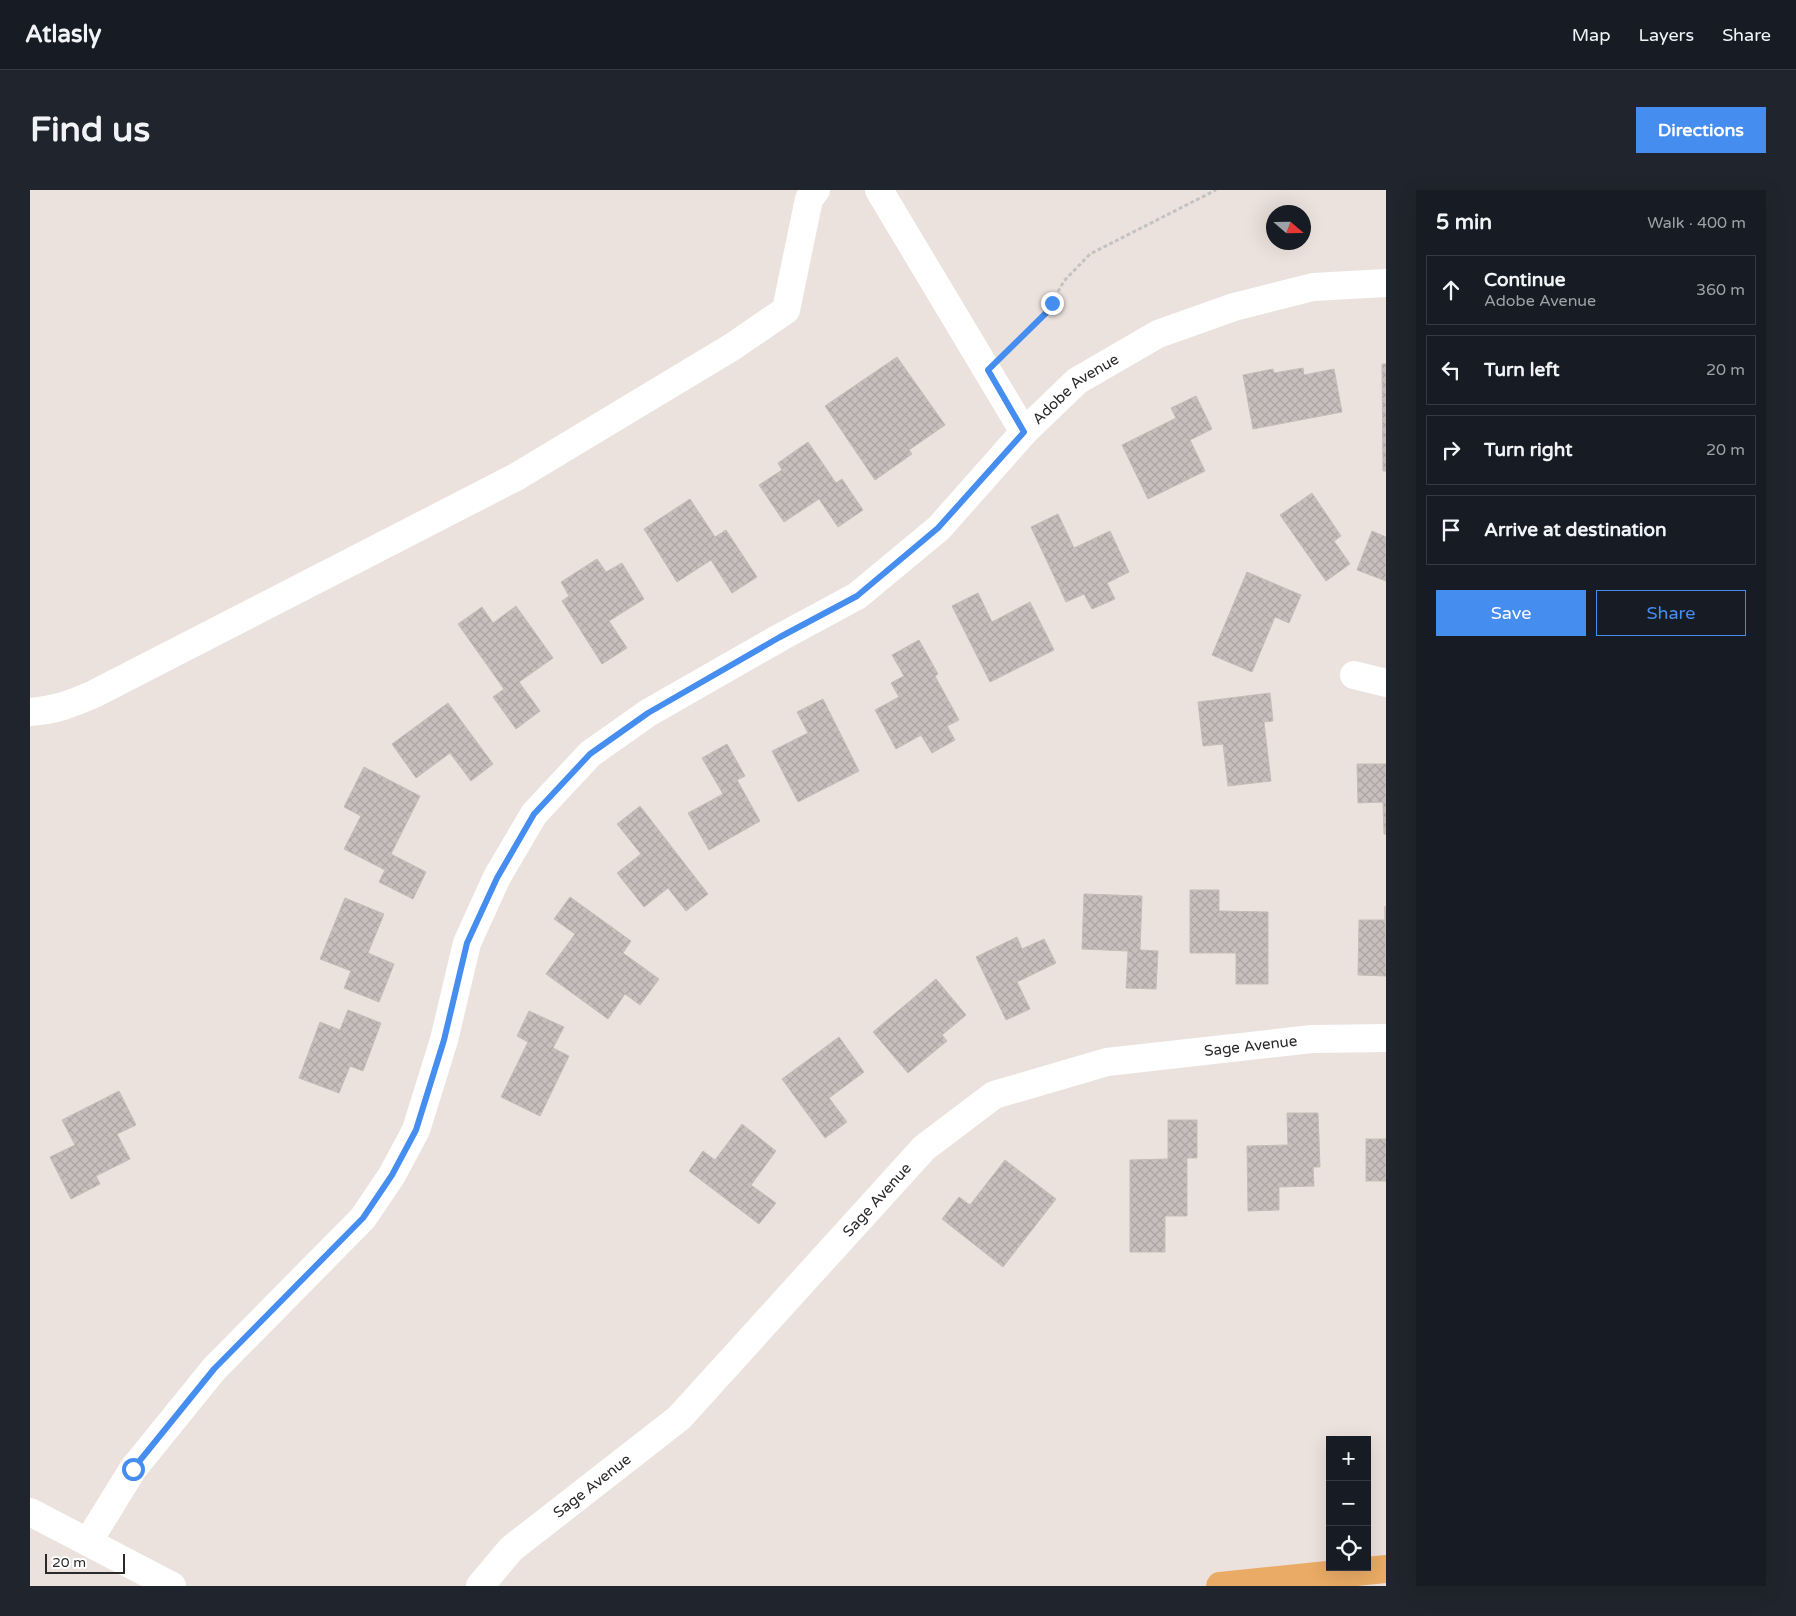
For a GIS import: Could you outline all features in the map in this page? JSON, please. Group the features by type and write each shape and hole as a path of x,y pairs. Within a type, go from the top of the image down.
{"main road":[{"path":"1220,1586 1386,1569"}],"street":[{"path":"30,712 66,707 94,694 516,478 732,347 786,310 809,199 816,190"},
{"path":"879,190 1024,432"},
{"name":"Adobe Avenue","path":"88,1542 133,1469 214,1369 363,1218 392,1175 416,1130 444,1040 467,943 497,878 534,814 590,754 648,713 780,637 857,596 938,528 1024,432 1077,381 1158,334 1234,307 1313,287 1386,284"},
{"path":"1354,676 1386,683"},
{"name":"Sage Avenue","path":"480,1586 512,1549 679,1418 924,1148 994,1095 1107,1062 1312,1038 1386,1038"},
{"path":"30,1512 172,1586"}],"path":[{"path":"988,370 1046,313 1064,281 1090,254 1216,190"}],"building":[{"path":"897,357 945,425 909,450 912,454 875,480 825,406"},
{"path":"1382,364 1386,364 1386,471 1383,471"},
{"path":"1303,368 1304,375 1334,369 1342,412 1253,429 1243,375 1273,369 1274,373"},
{"path":"1196,396 1212,429 1190,440 1205,471 1148,499 1122,445 1176,418 1171,408"},
{"path":"808,442 836,483 842,479 863,510 838,527 819,499 784,522 759,485 782,470 778,463"},
{"path":"1312,493 1341,536 1334,541 1350,564 1326,581 1280,515"},
{"path":"690,499 715,537 726,530 757,577 732,593 711,560 677,582 644,529"},
{"path":"1058,514 1074,548 1110,531 1129,572 1107,583 1115,599 1092,609 1084,594 1066,602 1031,527"},
{"path":"1372,531 1386,537 1386,581 1357,570"},
{"path":"597,559 606,572 622,563 644,599 609,621 627,648 602,664 562,601 569,596 561,582"},
{"path":"1247,572 1301,595 1289,623 1275,617 1252,672 1212,655"},
{"path":"978,593 992,622 1030,602 1054,650 990,682 952,606"},
{"path":"516,606 553,658 519,682 540,711 516,729 493,697 504,689 458,624 482,607 493,623"},
{"path":"919,640 938,674 935,676 959,720 947,726 955,740 932,753 921,735 896,749 875,710 899,697 891,683 904,676 892,655"},
{"path":"1270,693 1273,721 1264,722 1271,781 1228,786 1223,744 1203,746 1198,702"},
{"path":"823,699 859,771 798,802 772,751 808,733 797,712"},
{"path":"448,703 493,764 471,781 450,753 416,778 392,744"},
{"path":"727,744 745,776 737,780 760,821 709,850 688,813 723,794 702,758"},
{"path":"1357,764 1386,764 1386,834 1384,834 1383,802 1358,803"},
{"path":"364,767 420,796 391,854 426,872 413,899 379,882 385,870 344,849 361,816 344,807"},
{"path":"640,806 708,894 686,911 668,888 644,907 617,873 641,854 617,824"},
{"path":"1190,890 1219,890 1219,911 1268,912 1268,984 1236,984 1236,953 1190,953"},
{"path":"1084,894 1142,896 1140,950 1158,951 1156,989 1126,988 1128,951 1082,949"},
{"path":"570,897 631,941 623,953 659,979 640,1005 625,994 608,1019 546,974 575,934 554,919"},
{"path":"345,898 384,914 368,953 394,964 379,1002 344,988 351,971 320,959"},
{"path":"1385,906 1386,976 1358,975 1359,920 1385,920"},
{"path":"1017,937 1022,949 1044,939 1056,963 1017,982 1030,1009 1006,1020 976,957"},
{"path":"936,979 966,1015 942,1035 947,1041 908,1073 873,1032"},
{"path":"348,1010 381,1023 363,1071 350,1066 339,1093 299,1078 320,1022 340,1030"},
{"path":"529,1011 564,1027 553,1048 569,1056 540,1116 501,1097 528,1042 517,1036"},
{"path":"839,1037 864,1072 829,1098 847,1122 825,1138 782,1079"},
{"path":"119,1091 136,1125 117,1134 130,1159 96,1176 100,1184 71,1199 50,1157 75,1145 62,1120"},
{"path":"1287,1113 1318,1113 1320,1167 1313,1167 1314,1186 1279,1187 1279,1210 1248,1211 1247,1146 1288,1145"},
{"path":"1168,1120 1197,1120 1197,1158 1187,1158 1187,1216 1165,1216 1165,1252 1130,1252 1130,1160 1168,1159"},
{"path":"742,1124 776,1151 751,1185 776,1203 759,1224 689,1171 703,1151 715,1160"},
{"path":"1366,1139 1386,1139 1386,1181 1366,1181"},
{"path":"1005,1160 1056,1199 1003,1267 942,1219 959,1197 970,1205"}],"route":[{"path":"133,1469 214,1369 363,1218 392,1175 416,1130 444,1040 467,943 497,878 534,814 590,754 648,713 780,637 857,596 938,528 1024,432 988,370 1046,313 1052,303"}]}
